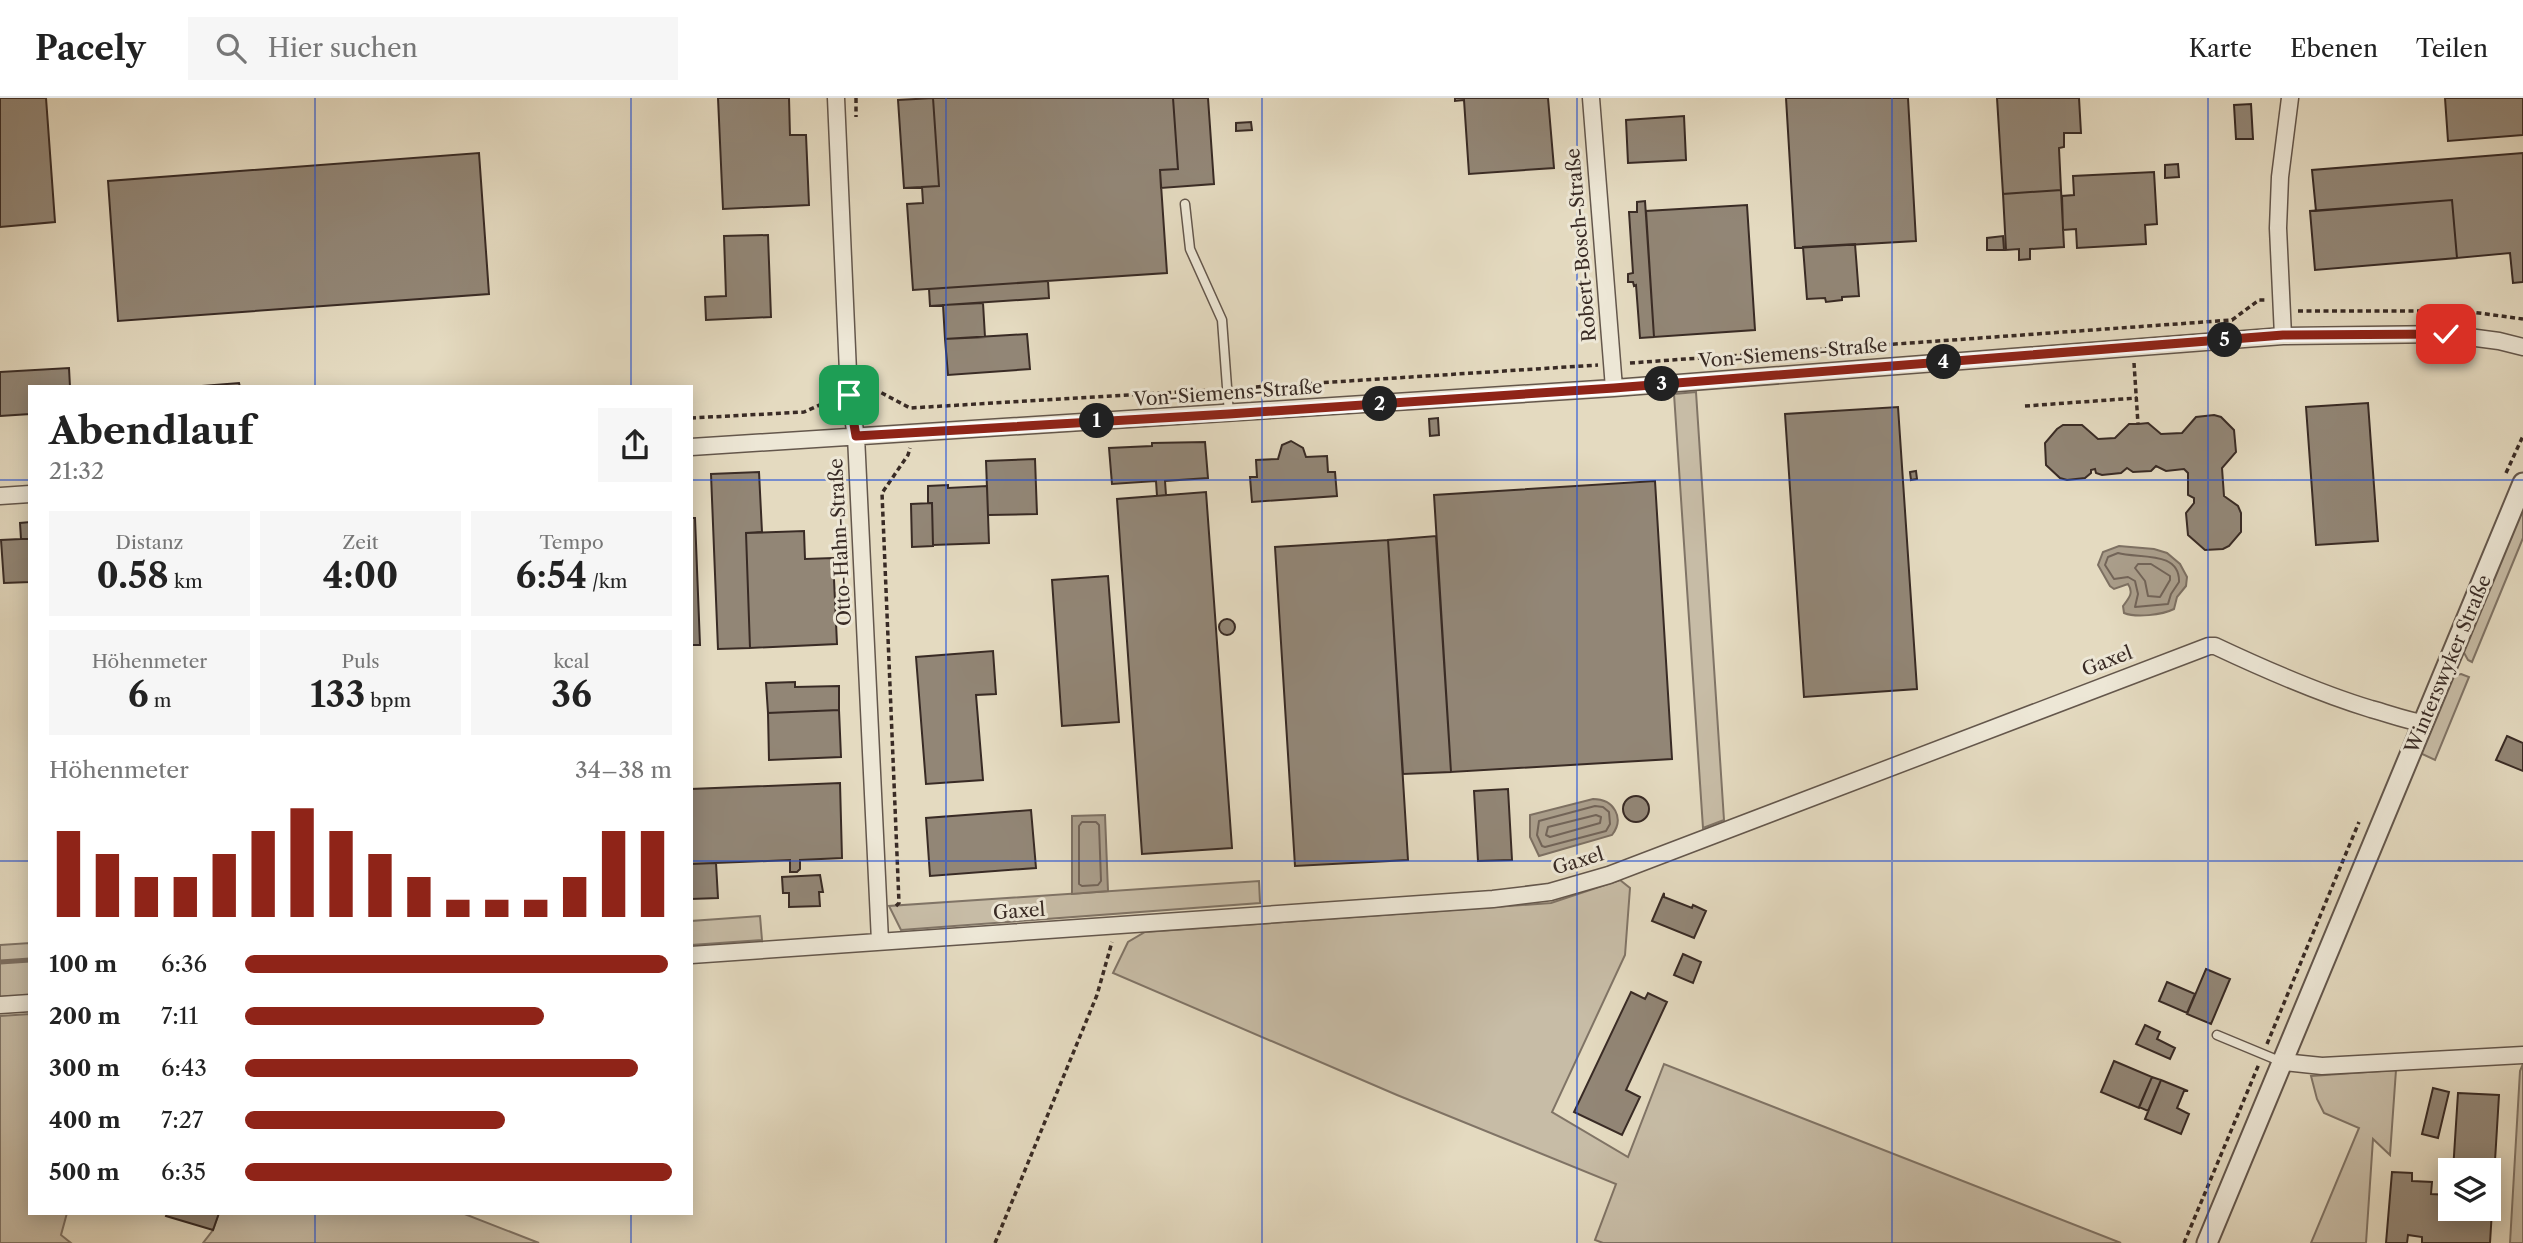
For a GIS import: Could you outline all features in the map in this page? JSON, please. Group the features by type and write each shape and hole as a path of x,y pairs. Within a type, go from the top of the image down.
{"street":[{"name":"Otto-Hahn-Straße","path":"836,98 849,395 856,436 880,942"},
{"name":"Robert-Bosch-Straße","path":"1591,98 1614,388"},
{"path":"2283,335 2278,228 2280,177 2290,98"},
{"name":"Von-Siemens-Straße","path":"693,447 1614,388 2283,335 2446,334 2523,347"},
{"name":"Winterswyker Straße","path":"2207,1243 2523,483"},
{"path":"0,496 28,494"},
{"name":"Gaxel","path":"693,955 1493,899 1550,892 1609,875 2209,646 2215,646 2354,704 2402,720 2423,723"},
{"path":"0,1005 28,1003"},
{"path":"2283,1062 2322,1066 2523,1055"}],"lane":[{"path":"1185,204 1190,249 1222,320 1229,414"},
{"path":"2217,1035 2283,1062"}],"path":[{"path":"860,394 878,391 910,408 1612,365 2232,320 2259,300 2281,300 2299,312 2452,310 2523,319"},
{"path":"2133,347 2138,424"},
{"path":"693,418 804,412 837,397"},
{"path":"2025,406 2137,398"},
{"path":"880,921 899,903 882,493 908,455 913,432 910,408"},
{"path":"995,1243 1097,995 1108,964 1114,926"}],"shaded area":[{"path":"1696,392 1724,820 1703,828 1674,394"},
{"path":"2523,506 2523,538 2472,662 2463,651"},
{"path":"2461,674 2469,677 2435,760 2420,753 2452,676"},
{"path":"1620,880 1630,888 1625,955 1552,1112 1628,1157 1664,1064 2121,1243 1603,1243 1595,1240 1616,1184 1397,1095 1113,973 1128,942 1145,932 1551,903"},
{"path":"1259,881 1260,903 901,930 889,906"},
{"path":"760,916 762,940 693,945 693,921"},
{"path":"28,943 28,995 0,997 0,945"},
{"path":"28,1014 28,1215 66,1215 61,1235 71,1243 0,1243 0,1016"},
{"path":"2523,1064 2523,1243 2510,1243 2520,1071"},
{"path":"2396,1070 2390,1155 2373,1139 2366,1243 2311,1243 2359,1128 2324,1113 2311,1076"},
{"path":"218,1215 467,1215 539,1243 203,1243 213,1230"}],"water":[{"path":"2119,546 2154,549 2167,553 2180,564 2187,577 2186,586 2177,597 2174,609 2149,615 2124,613 2123,606 2130,595 2130,587 2128,584 2114,589 2098,565 2103,552"},
{"path":"1593,799 1607,802 1615,811 1617,822 1612,835 1539,856 1530,837 1530,815"},
{"path":"1105,815 1108,891 1072,894 1072,816"}],"building":[{"path":"0,98 46,98 55,222 0,227"},
{"path":"718,98 789,98 790,135 806,135 809,205 723,209"},
{"path":"933,98 1173,98 1178,169 1160,170 1167,273 913,290 907,204 923,203 922,187 939,186"},
{"path":"933,98 939,186 904,188 898,100"},
{"path":"1173,98 1208,98 1214,184 1161,188 1160,170 1178,169"},
{"path":"1455,98 1548,98 1554,168 1469,174 1464,100 1455,101"},
{"path":"1786,98 1908,98 1916,241 1795,248"},
{"path":"1997,98 2079,98 2081,133 2064,133 2064,147 2059,148 2061,190 2003,194"},
{"path":"2445,98 2523,98 2523,135 2448,141"},
{"path":"2251,104 2253,139 2236,139 2234,105"},
{"path":"1684,116 1686,160 1628,163 1626,120"},
{"path":"1251,122 1252,130 1236,131 1236,123"},
{"path":"479,153 489,294 118,321 108,181"},
{"path":"2523,153 2523,282 2513,283 2510,253 2457,258 2452,200 2316,211 2312,170"},
{"path":"2178,164 2179,177 2165,178 2165,165"},
{"path":"2154,172 2157,224 2145,225 2146,244 2077,248 2076,229 2063,230 2062,196 2074,195 2073,176"},
{"path":"2061,190 2064,247 2030,249 2030,259 2019,260 2019,249 2006,250 2003,194"},
{"path":"2452,200 2457,258 2315,270 2310,211"},
{"path":"1645,201 1654,337 1640,338 1636,285 1628,282 1628,274 1633,273 1629,212 1637,212 1637,202"},
{"path":"1747,205 1755,330 1654,337 1646,211"},
{"path":"768,235 771,317 706,320 705,297 726,296 724,236"},
{"path":"2003,236 2004,250 1987,250 1987,238"},
{"path":"1855,244 1859,296 1826,302 1825,298 1807,299 1803,247"},
{"path":"1048,281 1049,298 930,306 929,289"},
{"path":"983,303 985,337 945,339 943,305"},
{"path":"1027,334 1030,369 948,375 945,339"},
{"path":"69,368 70,385 28,385 28,414 0,416 0,372"},
{"path":"2368,403 2378,541 2316,545 2306,407"},
{"path":"1898,407 1917,689 1804,697 1785,414"},
{"path":"2196,417 2221,417 2234,430 2236,452 2222,468 2224,496 2238,506 2241,513 2241,532 2223,549 2205,550 2188,535 2186,513 2194,503 2194,498 2188,495 2188,473 2184,469 2166,471 2156,466 2151,471 2133,472 2127,468 2121,473 2102,475 2096,473 2095,469 2085,478 2067,480 2060,478 2046,465 2045,443 2063,425 2082,425 2098,439 2115,438 2129,424 2148,423 2161,434 2182,433"},
{"path":"1438,418 1439,435 1430,436 1429,419"},
{"path":"1291,441 1303,448 1306,457 1327,456 1328,472 1335,472 1337,496 1252,502 1250,477 1257,477 1256,460 1278,459 1282,445"},
{"path":"1205,442 1208,478 1165,481 1166,495 1157,496 1156,481 1112,484 1109,448 1152,446 1152,443"},
{"path":"1035,459 1037,514 988,515 986,461"},
{"path":"1916,471 1917,479 1911,480 1910,472"},
{"path":"759,472 762,532 746,533 750,648 718,649 711,474"},
{"path":"1655,481 1672,759 1451,772 1434,495"},
{"path":"948,485 948,488 987,486 989,543 933,545 932,503 928,503 928,486"},
{"path":"1206,492 1232,848 1142,854 1117,499"},
{"path":"932,503 933,546 912,547 911,504"},
{"path":"693,518 695,518 700,645 693,645"},
{"path":"28,522 28,539 21,539 20,523"},
{"path":"804,531 805,559 833,558 837,644 750,648 746,533"},
{"path":"1436,536 1451,772 1403,774 1388,540"},
{"path":"28,539 28,582 4,583 1,540"},
{"path":"1388,540 1408,860 1295,866 1275,547"},
{"path":"1108,576 1119,722 1062,726 1052,580"},
{"path":"1224,619 1230,619 1235,627 1233,633 1224,635 1219,630 1219,624"},
{"path":"993,651 996,694 976,695 983,780 926,784 916,657"},
{"path":"795,682 795,687 839,686 839,710 768,713 766,683"},
{"path":"839,710 841,757 769,760 768,713"},
{"path":"2507,736 2523,743 2523,771 2496,760"},
{"path":"840,783 842,858 800,860 800,869 797,872 790,872 790,860 693,864 693,789"},
{"path":"1508,789 1512,860 1478,861 1474,791"},
{"path":"1636,796 1645,800 1649,809 1645,818 1636,822 1627,818 1623,809 1627,800"},
{"path":"1031,810 1036,868 930,876 926,818"},
{"path":"716,863 718,898 693,899 693,864"},
{"path":"820,875 823,892 819,892 820,906 789,907 789,893 783,893 782,877"},
{"path":"1664,893 1664,897 1706,911 1694,938 1652,921"},
{"path":"1683,954 1701,962 1693,983 1674,975"},
{"path":"2206,969 2230,979 2211,1024 2187,1014"},
{"path":"2167,982 2195,994 2187,1013 2159,1001"},
{"path":"1631,992 1645,999 1648,993 1667,1002 1626,1090 1640,1097 1622,1135 1574,1112"},
{"path":"2145,1025 2160,1032 2157,1039 2175,1048 2170,1059 2136,1044"},
{"path":"2114,1061 2152,1077 2139,1108 2101,1092"},
{"path":"2152,1077 2161,1080 2148,1111 2139,1107"},
{"path":"2161,1080 2188,1091 2184,1091 2177,1108 2189,1114 2181,1134 2145,1119"},
{"path":"2433,1088 2449,1092 2438,1138 2422,1134"},
{"path":"2458,1093 2499,1095 2495,1158 2454,1158"},
{"path":"2392,1172 2412,1173 2412,1181 2432,1182 2431,1194 2438,1194 2438,1221 2491,1221 2490,1243 2422,1243 2422,1237 2408,1235 2407,1243 2386,1243"},
{"path":"166,1215 218,1215 213,1230"}],"waterway":[{"path":"0,962 28,960"}],"route":[{"path":"849,395 856,436 1614,388 2283,335 2446,334"}]}
